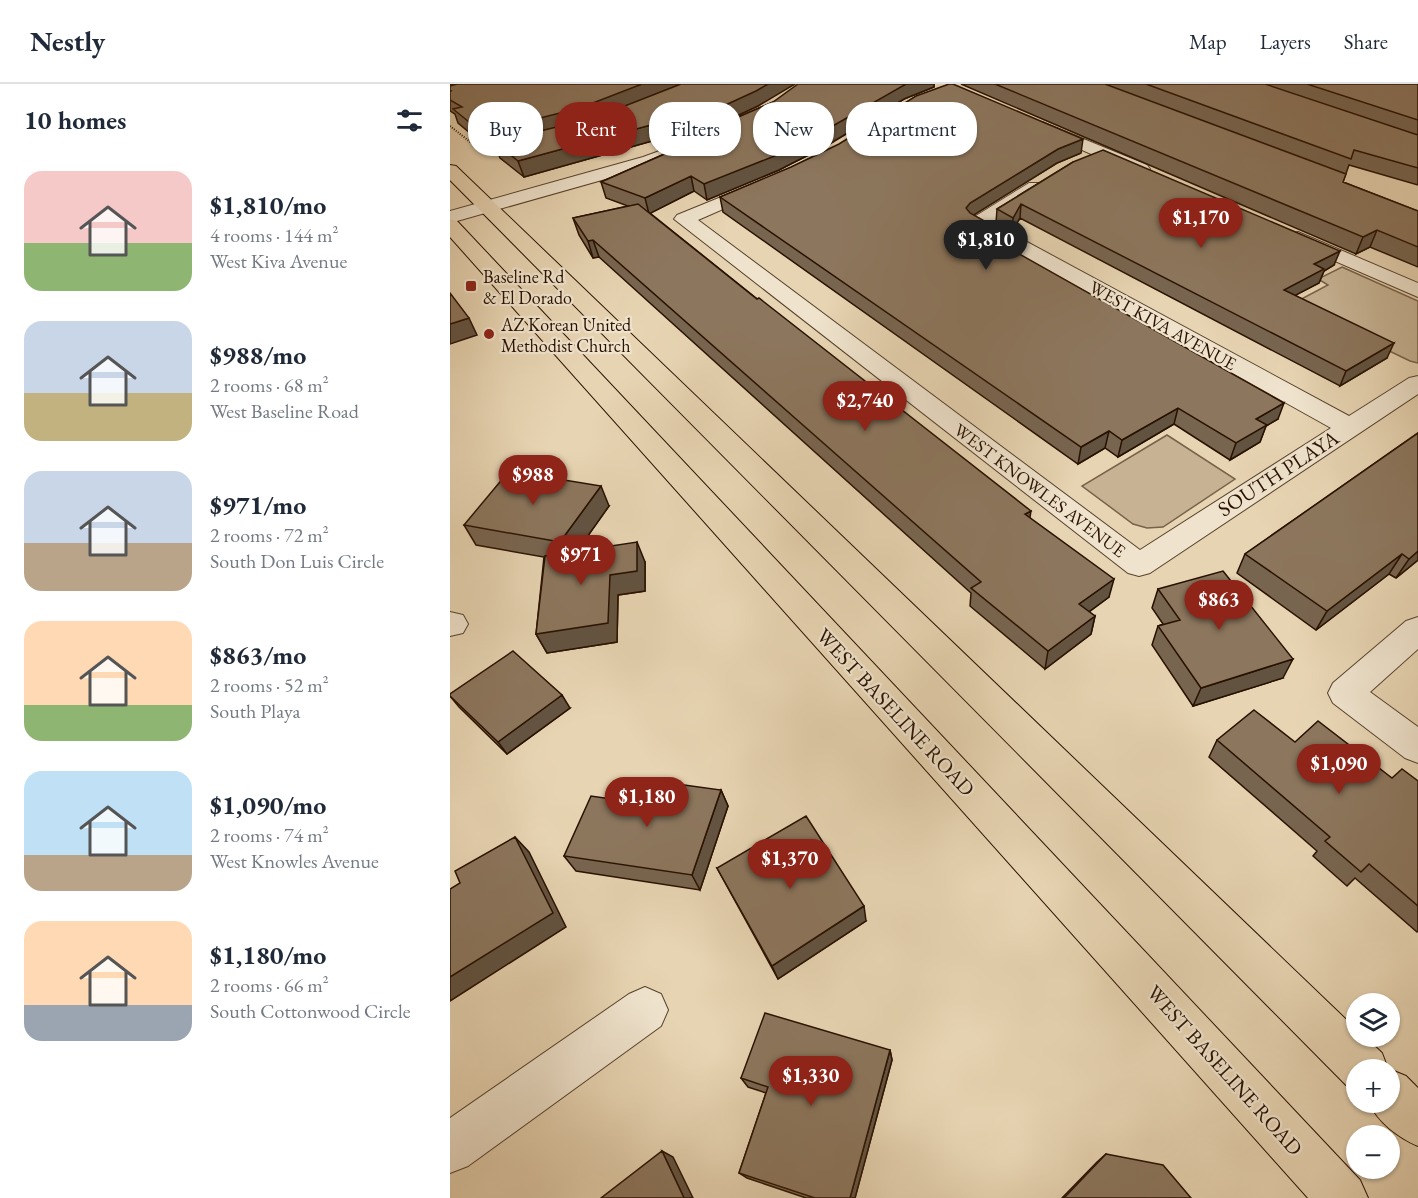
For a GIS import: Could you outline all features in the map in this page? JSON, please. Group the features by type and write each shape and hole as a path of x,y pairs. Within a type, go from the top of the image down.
{"main road":[{"path":"450,170 1354,1059"},
{"name":"WEST BASELINE ROAD","path":"450,225 1342,1198"},
{"path":"1400,1104 1418,1122"}],"street":[{"path":"1028,120 1161,178"},
{"path":"1082,162 1103,153"},
{"path":"450,218 660,156"},
{"name":"WEST KIVA AVENUE","path":"1055,175 978,223 1349,427"},
{"name":"WEST KNOWLES AVENUE","path":"776,180 684,219 1139,565"},
{"path":"1279,230 1418,291"},
{"name":"SOUTH PLAYA","path":"1139,565 1418,383"},
{"path":"1418,630 1345,693 1418,747"},
{"path":"450,1148 645,1010"}],"path":[{"path":"450,126 468,140"}],"shaded area":[{"path":"1342,267 1418,301 1418,363 1292,304 1328,285 1318,279"},
{"path":"1167,435 1235,479 1163,527 1147,528 1133,524 1082,486"}],"building":[{"path":"457,84 642,84 596,102 555,102 555,114 543,117 543,102 468,102 468,121 453,109 462,107 450,100 450,86"},
{"path":"681,84 768,84 732,102 649,102 649,125 637,129 637,102 635,102"},
{"path":"798,84 906,84 875,102 846,102 846,118 834,125 834,102 773,102"},
{"path":"953,84 1083,139 1058,149 970,203 966,208 970,213 1004,232 998,242 1284,403 1256,419 1267,425 1236,443 1178,408 1122,440 1109,431 1081,447 720,197 814,156 834,156 834,146 846,140 846,156 977,156 977,102 906,102 916,96"},
{"path":"995,84 1105,84 1346,174 1343,182 1418,211 1418,247 1377,230 1363,237"},
{"path":"1146,84 1265,84 1418,135 1418,168 1354,150 1351,159"},
{"path":"1307,84 1418,84 1418,120"},
{"path":"753,111 753,156 774,156 704,184 691,176 645,198 601,182 660,156 741,156 741,116"},
{"path":"555,127 555,151 543,154 543,130"},
{"path":"1103,150 1340,251 1314,264 1324,269 1284,290 1394,343 1346,371 1021,204 1013,218 997,209 1073,162"},
{"path":"512,156 536,156 518,161"},
{"path":"638,204 1031,511 1025,514 1114,579 1079,604 1095,616 1048,651 971,588 981,582 593,240 588,241 573,218"},
{"path":"450,293 469,318 450,324"},
{"path":"1418,433 1418,551 1409,559 1402,554 1327,611 1245,554"},
{"path":"509,471 601,486 560,542 464,525"},
{"path":"637,542 637,571 610,575 608,623 536,634 545,556"},
{"path":"1223,571 1293,659 1201,688 1158,626 1180,620 1158,589"},
{"path":"513,651 562,695 498,742 450,694"},
{"path":"1254,710 1295,742 1318,721 1392,778 1402,769 1418,781 1418,906 1369,864 1361,872 1325,841 1330,837 1217,740"},
{"path":"648,780 721,790 692,875 564,856 591,796 639,803"},
{"path":"806,816 864,906 772,966 717,868"},
{"path":"515,837 553,913 450,977 450,889 460,883 455,871"},
{"path":"765,1013 890,1050 850,1198 815,1198 739,1173 768,1087 741,1078"},
{"path":"662,1151 684,1198 601,1198"},
{"path":"1106,1154 1163,1165 1191,1198 1064,1198"}],"place":[{"name":"Baseline Rd & El Dorado","path":"471,286"},
{"name":"AZ Korean United Methodist Church","path":"489,334"}]}
